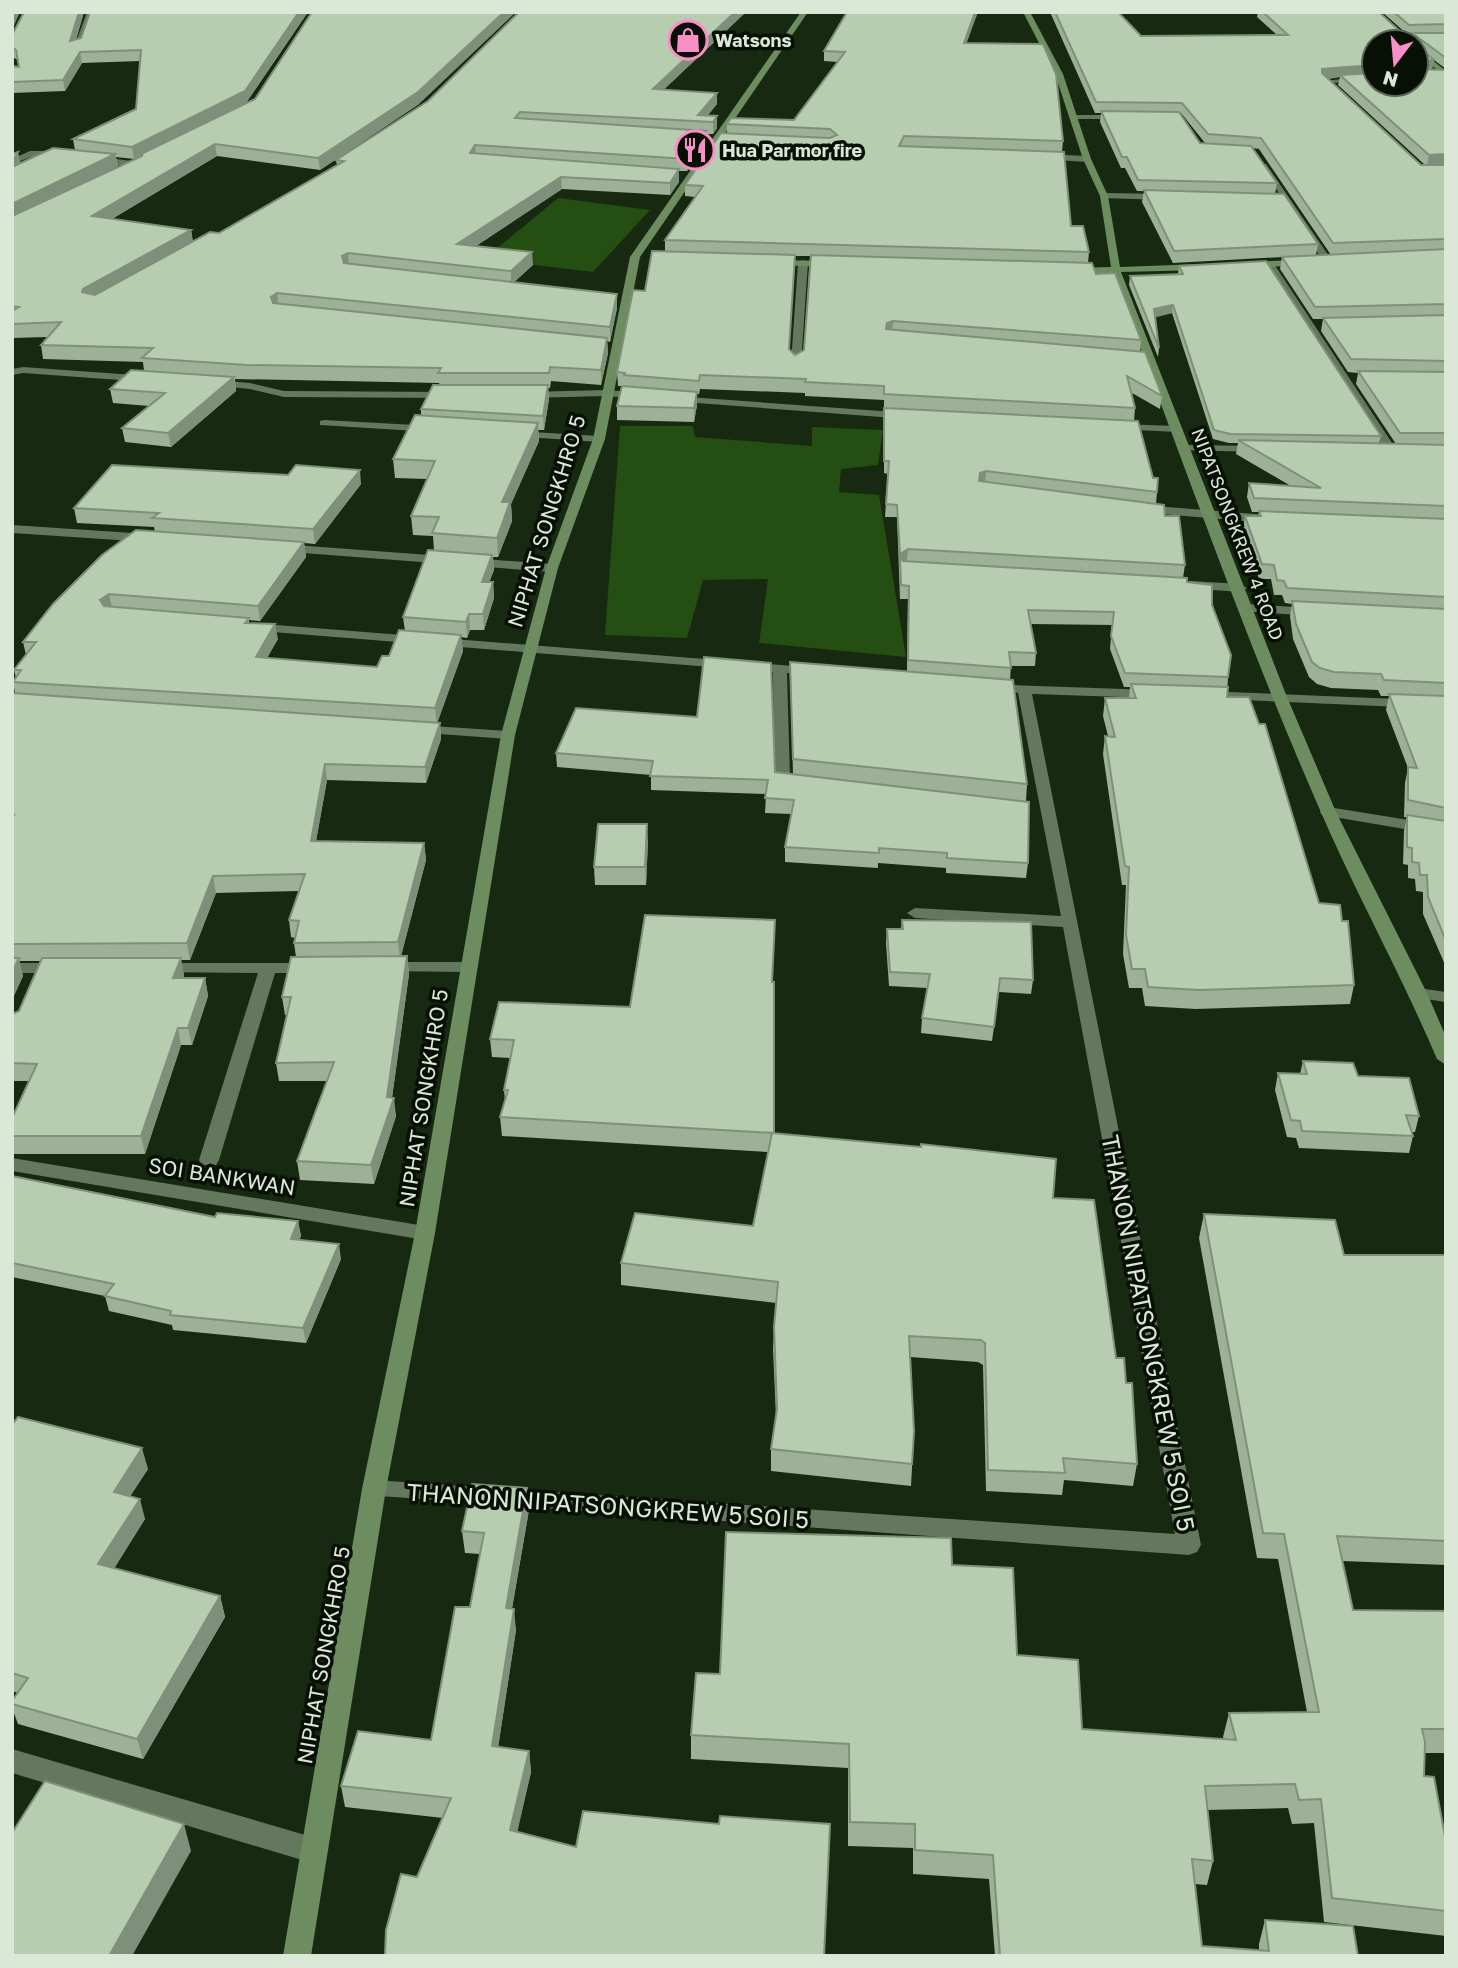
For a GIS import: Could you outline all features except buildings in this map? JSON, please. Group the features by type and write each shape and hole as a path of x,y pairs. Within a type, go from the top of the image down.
{"street":[{"path":"76,48 91,12"},
{"path":"678,176 692,177 805,12"},
{"name":"NIPATSONGKREW 4 ROAD","path":"1026,12 1059,74 1075,117 1087,159 1104,196 1116,271 1145,360 1177,429 1280,697 1328,812 1418,993 1446,1059"},
{"path":"1430,61 1445,74"},
{"path":"1430,74 1445,74"},
{"path":"1346,99 1326,81 1360,79"},
{"path":"1075,117 1128,117"},
{"path":"705,139 730,140"},
{"path":"1254,152 1328,262"},
{"path":"12,162 30,154 76,156"},
{"path":"1035,157 1087,159"},
{"path":"89,158 139,165"},
{"path":"126,171 148,160"},
{"name":"NIPHAT SONGKHRO 5","path":"297,1956 312,1850 374,1489 425,1233 467,967 508,734 552,568 599,439 609,348 618,303 642,257 692,177"},
{"path":"1104,196 1182,198"},
{"path":"1273,200 1286,200"},
{"path":"765,261 845,264"},
{"path":"1227,266 1341,261"},
{"path":"796,363 803,263"},
{"path":"1269,264 1392,452"},
{"path":"1064,271 1214,267"},
{"path":"1309,325 1323,325"},
{"path":"12,372 23,370 157,379"},
{"path":"1345,378 1358,378"},
{"path":"197,382 250,386 298,395 465,396"},
{"path":"521,395 606,393 915,416"},
{"path":"324,423 448,430"},
{"path":"1108,426 1177,429"},
{"path":"503,433 599,439"},
{"path":"1184,448 1268,449"},
{"path":"1379,451 1406,452"},
{"path":"1130,507 1279,520"},
{"path":"12,529 157,538"},
{"path":"266,547 552,568"},
{"path":"1175,584 1240,588"},
{"path":"1246,608 1326,612"},
{"path":"233,625 834,673"},
{"path":"780,668 782,782 809,785"},
{"path":"996,688 1446,705"},
{"name":"THANON NIPATSONGKREW 5 SOI 5","path":"374,1489 1189,1545 1071,922 1041,810 1024,690"},
{"path":"397,727 508,734"},
{"path":"1328,812 1446,831"},
{"path":"915,914 1071,922"},
{"path":"374,968 467,967"},
{"path":"12,968 79,968"},
{"path":"28,992 38,968"},
{"path":"146,968 321,968"},
{"path":"209,1160 268,968"},
{"path":"1418,993 1446,997"},
{"name":"SOI BANKWAN","path":"12,1164 425,1233"},
{"path":"12,1761 312,1850"}],"green space":[{"path":"558,198 650,210 593,272 484,259"},
{"path":"620,426 693,426 695,437 812,446 812,427 883,430 878,465 841,469 839,492 879,495 906,657 759,643 768,579 703,580 687,638 605,635"}],"place":[{"name":"Watsons","path":"688,40"},
{"name":"Hua Par mor fire","path":"695,150"}]}
